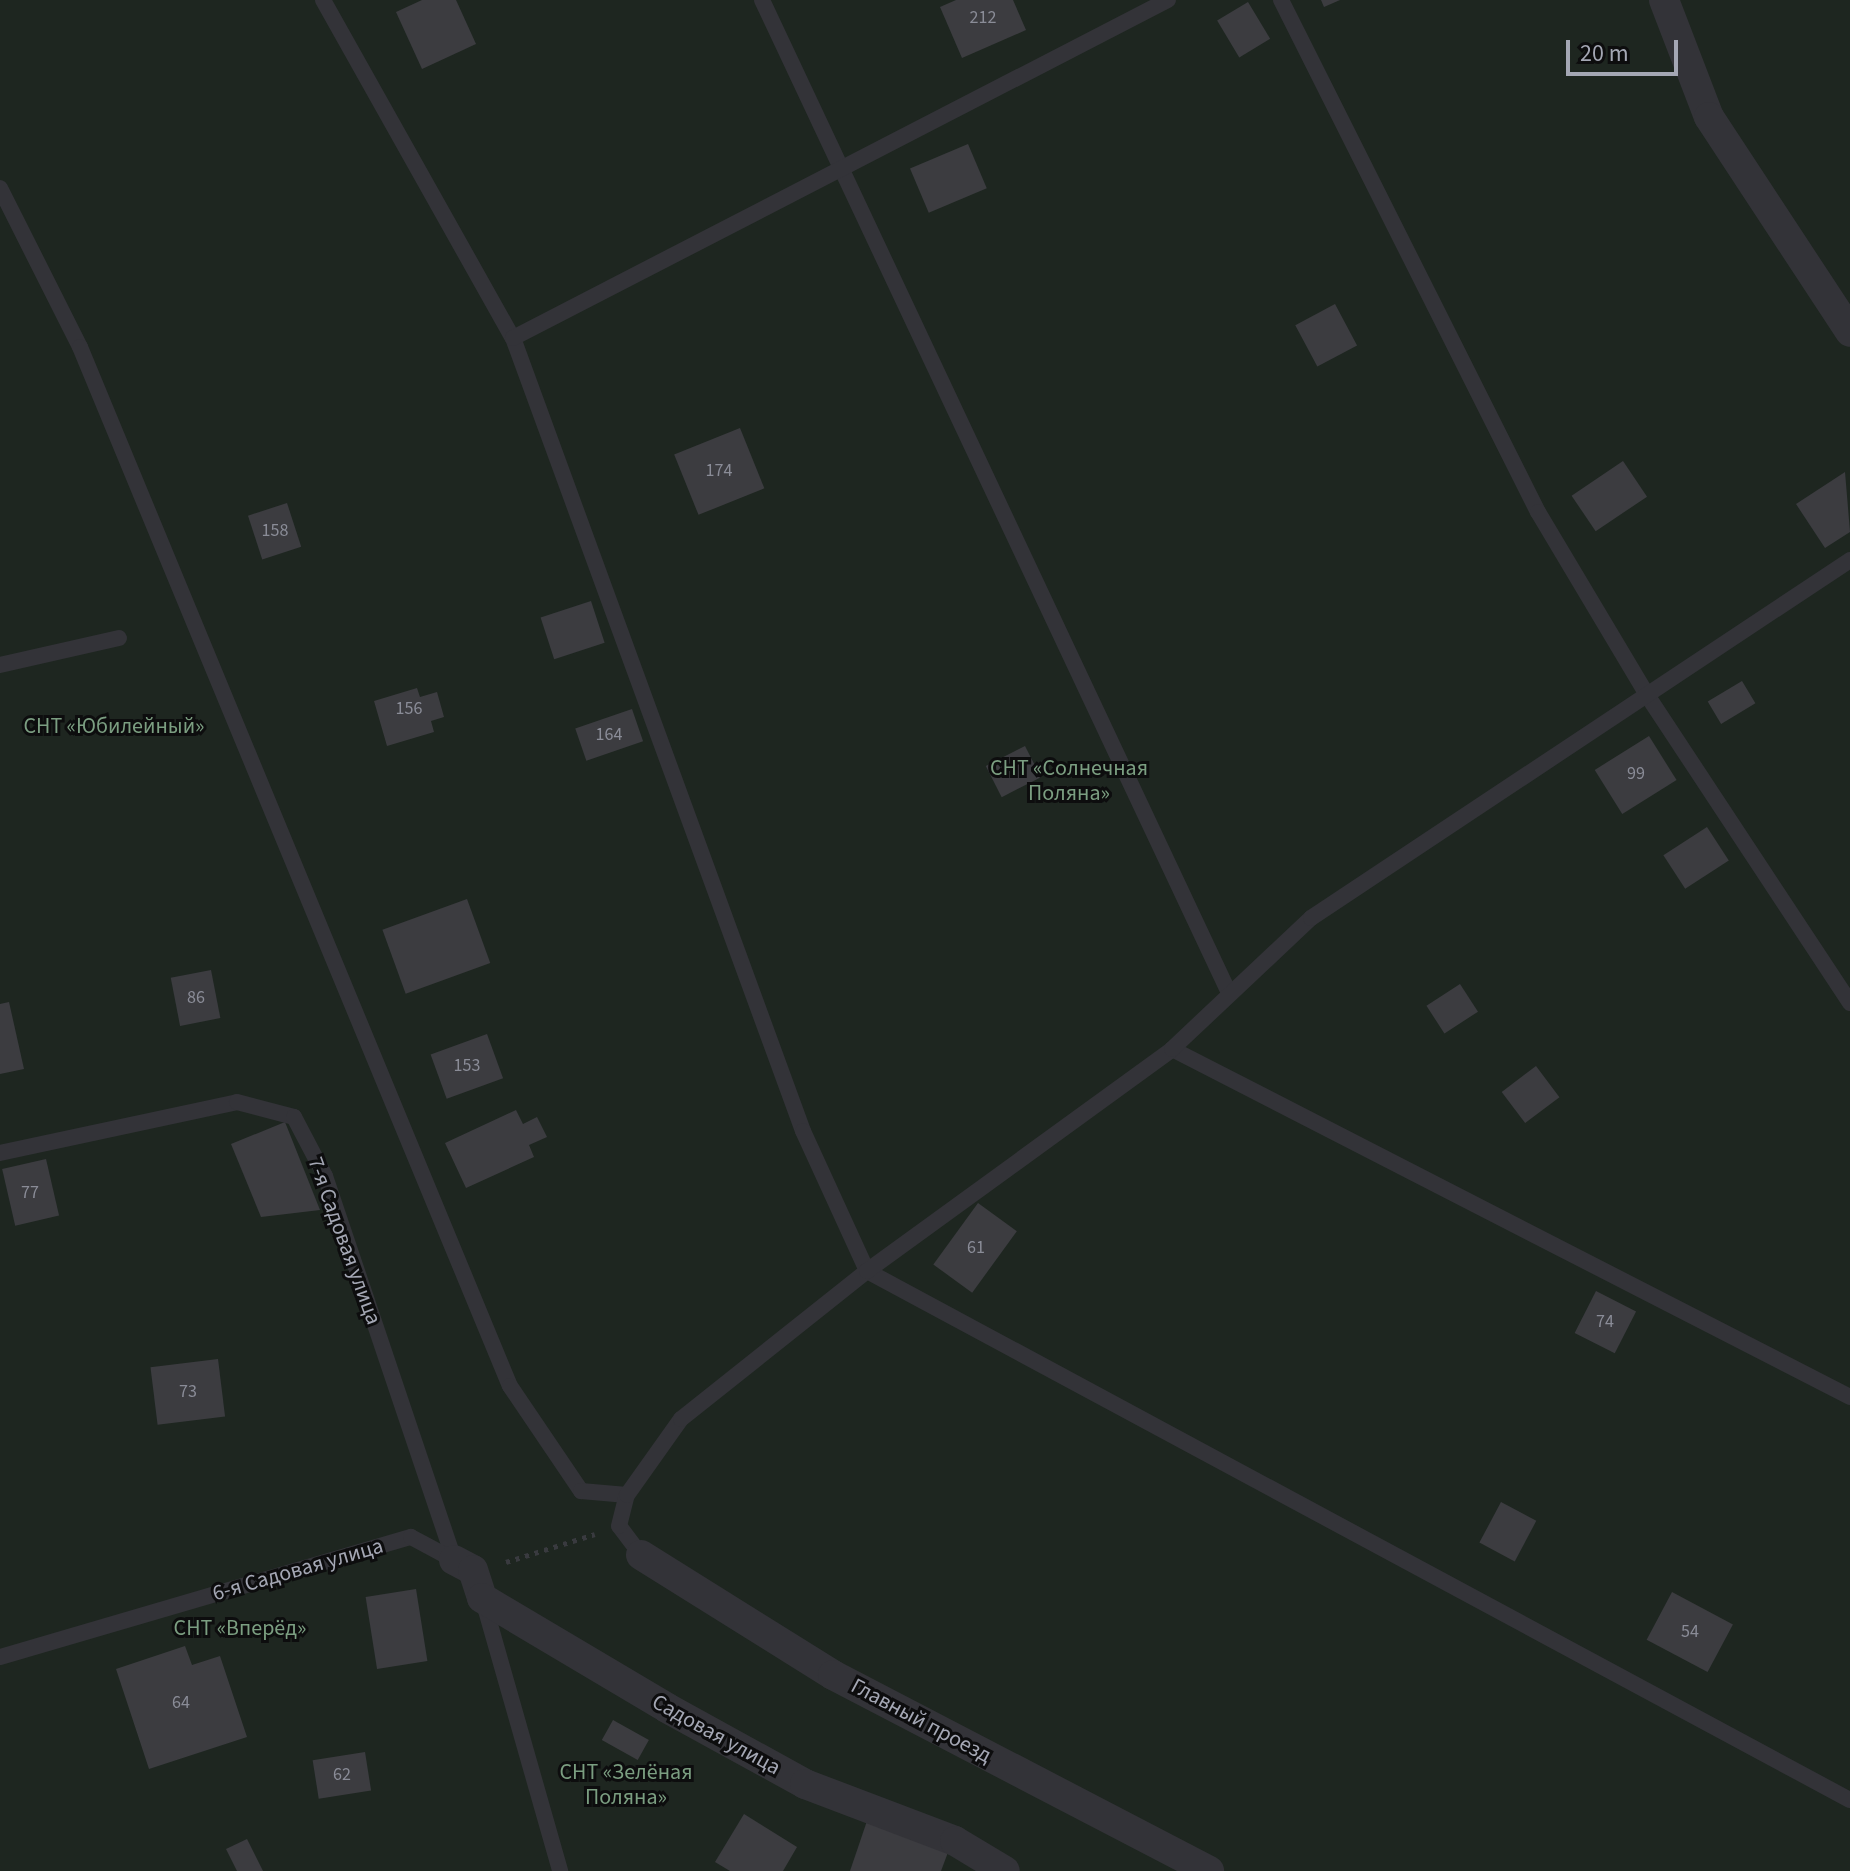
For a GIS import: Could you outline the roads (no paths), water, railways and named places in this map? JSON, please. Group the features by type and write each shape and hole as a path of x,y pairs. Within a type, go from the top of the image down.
{"street":[{"path":"1664,0 1709,117 1850,332"},
{"name":"Главный проезд","path":"641,1555 833,1675 1209,1871"},
{"path":"464,1565 482,1598"},
{"name":"Садовая улица","path":"482,1598 805,1784 955,1841 1005,1871"}],"lane":[{"path":"323,0 513,338 803,1131 867,1271 1850,1800"},
{"path":"762,0 836,169 1132,774 1229,993"},
{"path":"513,338 1168,0"},
{"path":"1281,0 1538,512 1647,695 1850,1003"},
{"path":"0,188 80,347 510,1386 581,1491 627,1495"},
{"path":"641,1555 619,1526 627,1495 681,1419 867,1271 1172,1049 1311,918 1850,560"},
{"path":"0,665 119,638"},
{"path":"1172,1049 1850,1397"},
{"name":"7-я Садовая улица","path":"0,1153 237,1102 294,1117 325,1176 464,1565"},
{"name":"6-я Садовая улица","path":"0,1657 411,1537 464,1565"},
{"path":"482,1598 560,1871"}],"park label":[{"name":"СНТ «Юбилейный»","path":"114,727"},
{"name":"СНТ «Солнечная Поляна»","path":"1069,780"},
{"name":"СНТ «Вперёд»","path":"240,1629"},
{"name":"СНТ «Зелёная Поляна»","path":"626,1784"}]}
